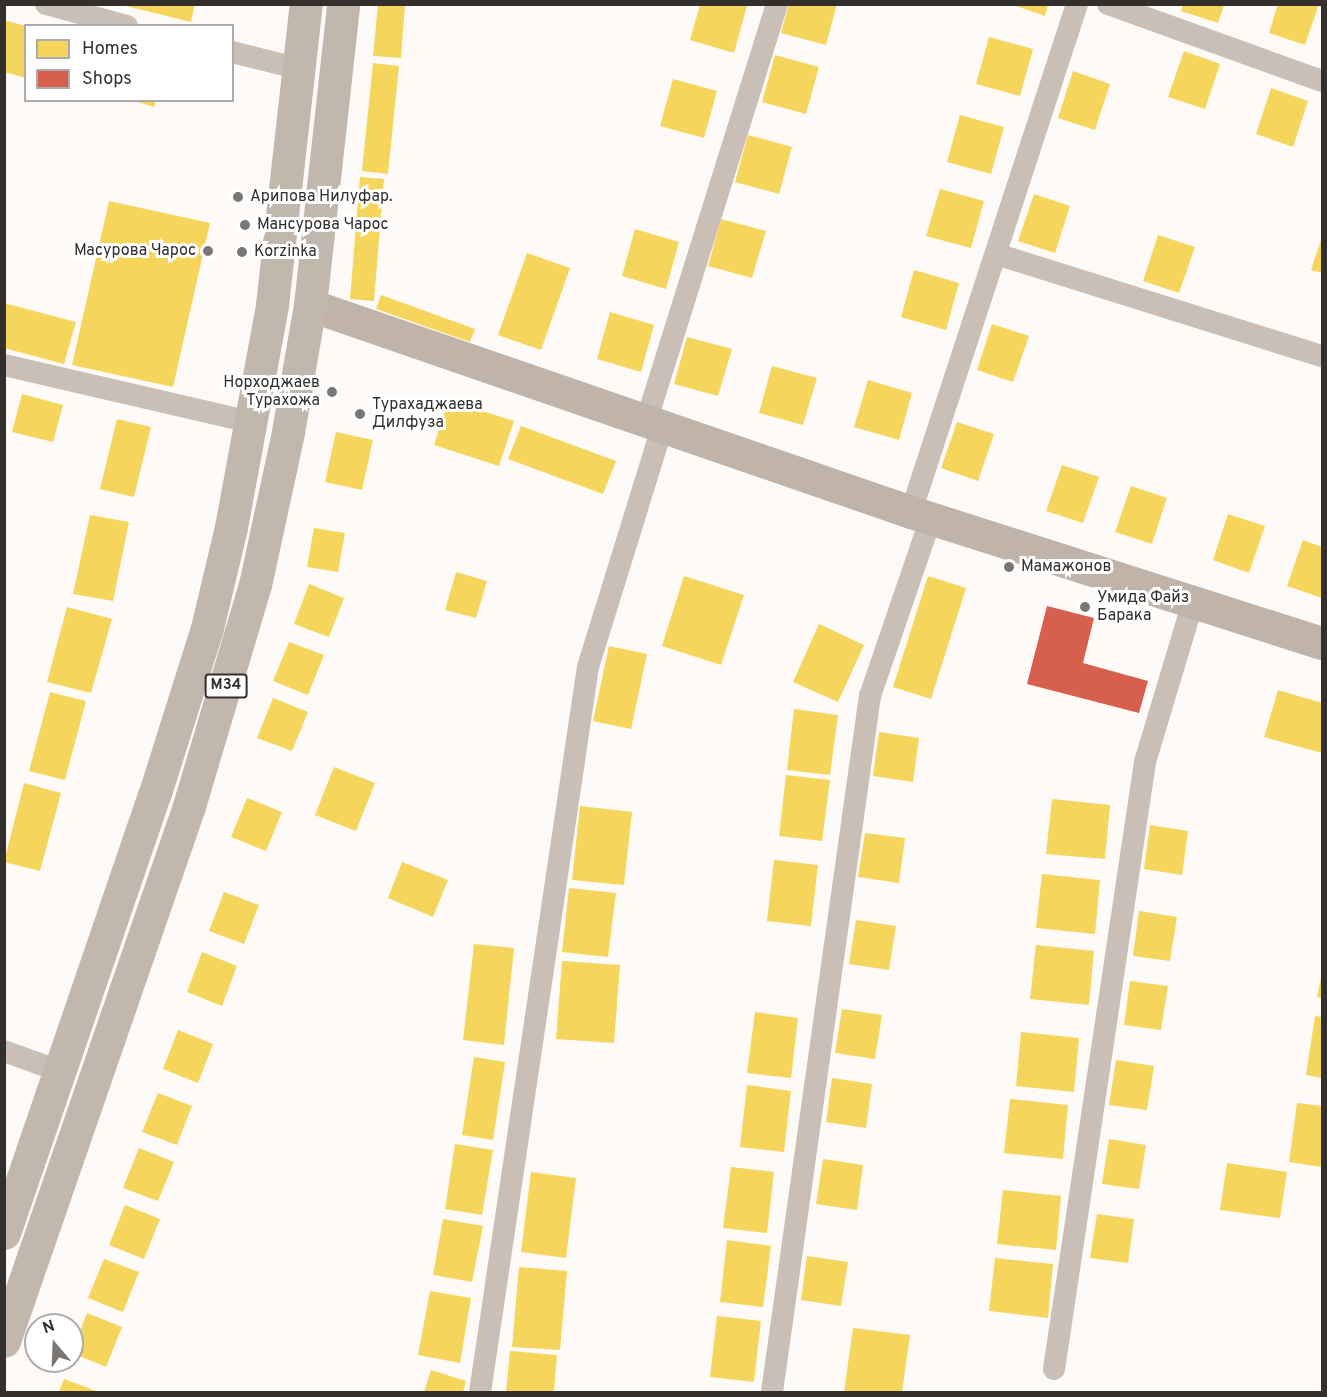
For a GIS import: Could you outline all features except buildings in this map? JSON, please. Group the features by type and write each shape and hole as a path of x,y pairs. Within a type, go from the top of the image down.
{"main road":[{"name":"M34","path":"4,1233 207,628 251,422 272,305 306,4"},
{"name":"M34","path":"4,1341 189,806 238,649 272,511 310,305 343,4"}],"street":[{"path":"46,4 120,24"},
{"path":"480,1392 588,668 655,421 777,4"},
{"path":"771,1392 870,696 996,254 1077,4"},
{"path":"1108,4 1323,81"},
{"path":"234,52 300,69"},
{"path":"996,254 1323,356"},
{"path":"310,305 655,421 921,515 1323,643"},
{"path":"4,365 251,422"},
{"path":"1054,1368 1145,762 1193,602"},
{"path":"4,1051 59,1071"}],"place":[{"name":"Арипова Нилуфар.","path":"238,197"},
{"name":"Мансурова Чарос","path":"245,225"},
{"name":"Масурова Чарос","path":"208,251"},
{"name":"Korzinka","path":"242,252"},
{"name":"Норходжаев Турахожа","path":"332,392"},
{"name":"Турахаджаева Дилфуза","path":"360,414"},
{"name":"Мамажонов","path":"1009,567"},
{"name":"Умида Файз Барака","path":"1085,607"}]}
